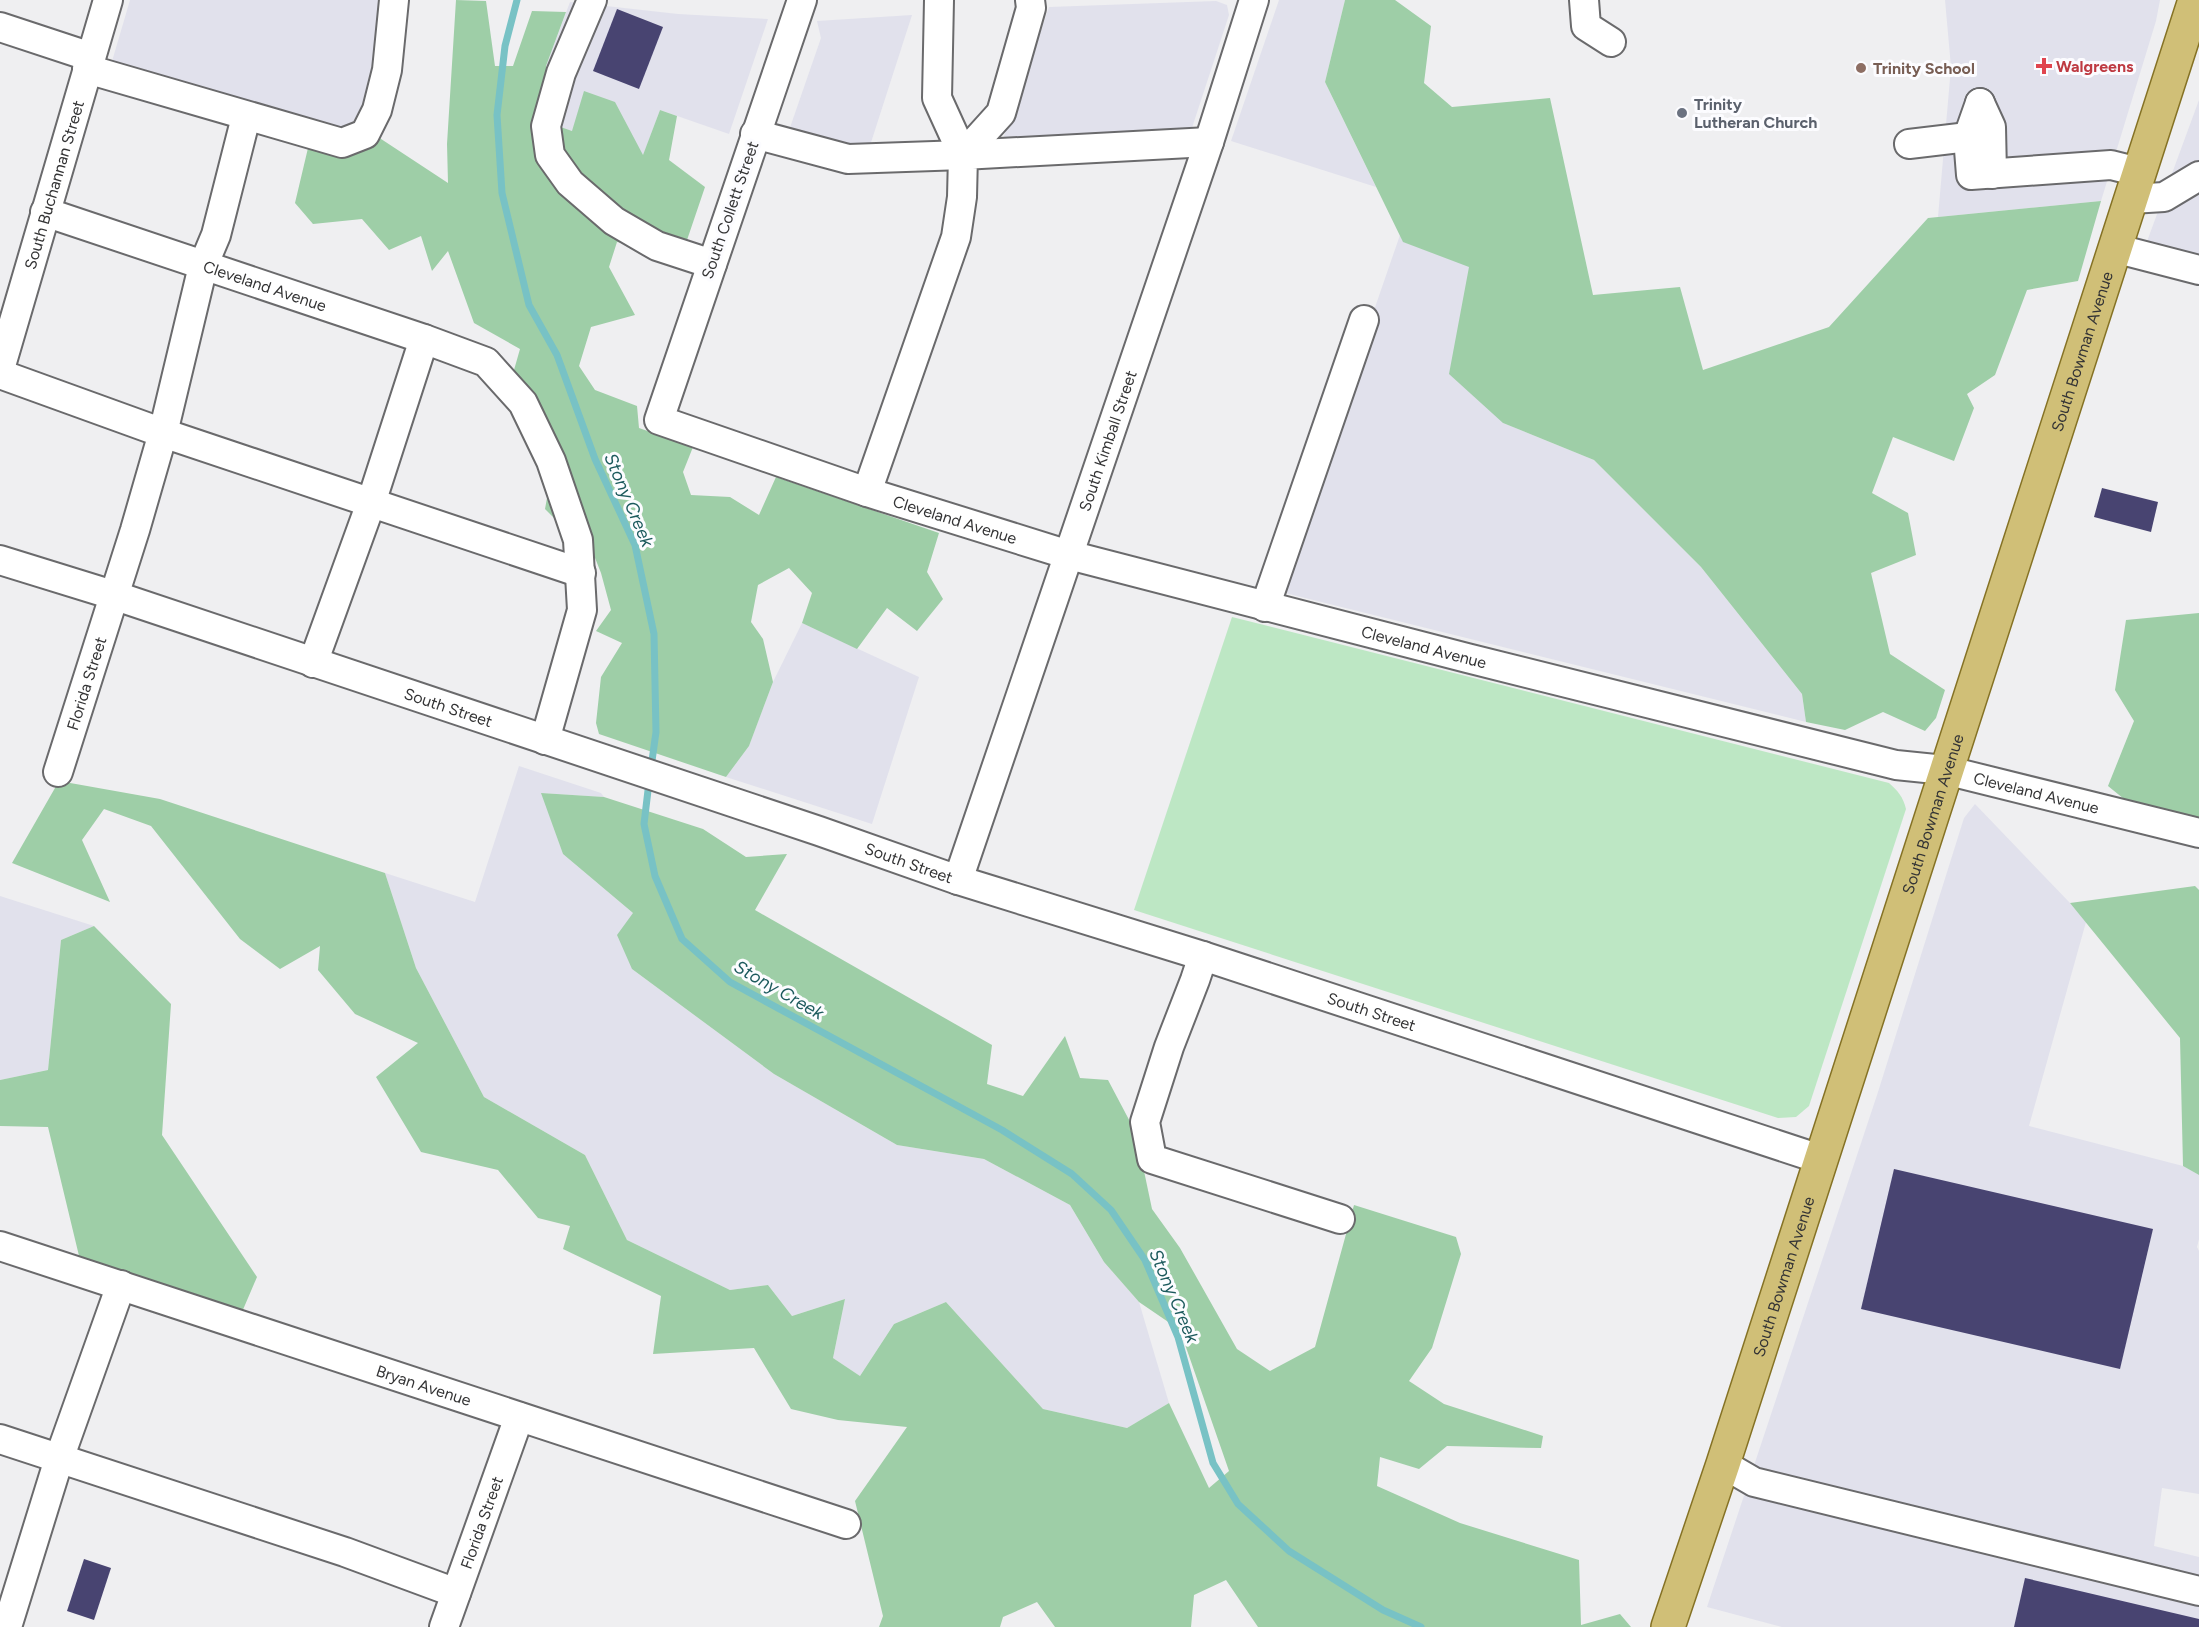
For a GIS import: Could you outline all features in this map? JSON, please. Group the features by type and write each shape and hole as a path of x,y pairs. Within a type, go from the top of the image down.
{"main road":[{"name":"South Bowman Avenue","path":"1668,1627 1723,1464 1945,770 2196,0"}],"street":[{"name":"South Buchannan Street","path":"0,369 8,313 45,212 108,0"},
{"path":"0,27 89,63 246,117 342,143 365,134 377,110 387,70 394,0"},
{"path":"592,0 561,72 546,126 550,155 570,183 614,221 657,246 712,264"},
{"name":"South Collett Street","path":"659,420 802,0"},
{"path":"867,492 956,237 962,197 963,155 937,98 939,0"},
{"path":"963,155 1001,113 1031,8 1030,0"},
{"name":"South Kimball Street","path":"958,880 1209,142 1254,0"},
{"path":"1584,0 1586,26 1611,42"},
{"path":"1992,174 1991,127 1980,103 1968,137 1971,175 1992,174 2111,165 2135,186 2164,197 2199,176"},
{"name":"Florida Street","path":"58,772 164,433 203,266 216,235 246,117"},
{"path":"755,134 849,159 1209,142"},
{"path":"1908,144 1968,137"},
{"name":"Cleveland Avenue","path":"45,212 424,339 486,362 523,403 551,461 578,540 581,573"},
{"path":"2114,248 2199,270"},
{"path":"1265,607 1364,320"},
{"path":"313,663 371,503 424,339"},
{"path":"0,374 164,433 581,573 582,610 545,740"},
{"name":"Cleveland Avenue","path":"659,420 867,492 1069,555 1265,607 1896,765 1945,770 2199,833"},
{"name":"South Street","path":"0,560 113,595 958,880 1203,956 1820,1159"},
{"path":"1203,956 1196,980 1168,1047 1145,1122 1152,1159 1340,1219"},
{"name":"Bryan Avenue","path":"0,1246 846,1524"},
{"path":"7,1627 59,1459 121,1285"},
{"name":"Florida Street","path":"444,1627 519,1417"},
{"path":"0,1439 345,1552 456,1593"},
{"path":"1723,1464 1754,1482 2199,1591"}],"shaded area":[{"path":"130,0 394,0 365,134 108,75"},
{"path":"1279,0 1345,0 1325,82 1376,187 1231,141"},
{"path":"1945,0 2160,0 2156,21 2101,201 1938,217 1951,67"},
{"path":"1216,1 1227,5 1229,15 1187,143 998,153 1049,7"},
{"path":"570,2 678,14 768,19 729,134 660,110 643,156 558,126 546,66"},
{"path":"912,15 866,158 785,142 821,38 817,21"},
{"path":"2199,100 2199,270 2142,255"},
{"path":"1400,235 1404,242 1469,266 1503,423 1594,460 1701,567 1802,694 1806,722 1277,591"},
{"path":"802,623 919,677 872,824 726,777 749,746 773,682"},
{"path":"519,766 601,793 604,797 542,793 563,854 633,913 632,969 774,1074 897,1145 984,1159 1070,1205 1104,1262 1139,1302 1169,1403 1127,1428 1043,1409 946,1302 894,1324 860,1376 833,1358 845,1299 792,1316 768,1285 730,1290 627,1240 585,1155 484,1097 416,968 385,873 475,902"},
{"path":"1975,804 2086,922 2029,1126 2183,1166 2199,1175 2197,1247 2199,1251 2199,1494 2162,1488 2154,1546 2199,1557 2199,1627 1782,1627 1707,1607 1878,1092 1964,818"},
{"path":"0,896 94,926 61,940 48,1070 0,1080"}],"green space":[{"path":"456,0 486,1 495,66 513,66 532,11 566,12 546,66 558,126 572,131 584,91 615,102 643,155 660,110 677,116 669,160 705,187 686,243 672,252 617,242 609,267 635,315 591,327 579,366 595,390 637,406 639,428 693,447 683,472 691,495 730,497 759,515 776,477 939,533 927,572 943,599 917,631 887,608 857,649 802,623 812,593 789,568 758,585 751,622 763,639 773,682 749,746 726,777 599,734 596,723 601,677 622,643 596,631 611,610 601,573 580,520 561,525 545,509 549,487 512,377 520,349 474,323 448,251 432,271 421,236 389,250 362,219 313,224 295,203 308,148 375,135 448,183 447,144"},
{"path":"1345,0 1395,0 1431,26 1424,83 1452,107 1550,98 1593,295 1680,287 1703,370 1829,327 1928,218 2101,201 2078,281 2027,290 1995,375 1967,394 1974,408 1954,461 1893,437 1872,493 1908,513 1916,555 1871,573 1890,654 1945,690 1936,718 1925,731 1883,712 1845,730 1806,722 1802,694 1701,567 1594,460 1503,423 1449,374 1469,267 1403,242 1325,82"},
{"path":"2199,613 2199,819 2129,803 2108,786 2134,721 2115,690 2126,620"},
{"path":"1232,617 1889,783 1900,794 1906,809 1809,1106 1796,1117 1778,1118 1134,910"},
{"path":"59,781 160,799 385,873 416,968 484,1097 585,1155 627,1240 730,1290 768,1285 792,1316 845,1299 833,1358 860,1376 894,1324 946,1302 1043,1409 1127,1428 1169,1403 1209,1488 1229,1471 1180,1330 1139,1302 1104,1262 1070,1205 984,1159 897,1145 774,1074 632,969 617,935 633,913 563,854 541,793 604,797 703,829 746,857 787,854 755,910 992,1045 987,1084 1023,1096 1065,1036 1080,1078 1108,1080 1136,1133 1152,1209 1180,1248 1237,1349 1270,1371 1315,1347 1354,1205 1456,1237 1461,1254 1432,1348 1409,1381 1444,1404 1543,1436 1541,1448 1447,1446 1419,1469 1380,1457 1377,1486 1460,1523 1579,1560 1581,1625 1620,1614 1631,1627 1258,1627 1226,1580 1194,1595 1191,1627 1055,1627 1037,1602 1003,1617 1000,1627 879,1627 883,1616 855,1501 907,1427 838,1420 791,1409 754,1348 653,1354 661,1296 563,1249 570,1226 538,1218 498,1170 421,1152 376,1077 418,1043 355,1014 318,970 320,946 280,969 240,939 151,826 104,809 82,840 110,902 12,863"},
{"path":"2195,886 2199,890 2199,1175 2183,1166 2180,1038 2070,903"},
{"path":"94,926 171,1004 162,1135 257,1277 242,1312 80,1260 48,1127 0,1126 0,1080 48,1070 61,940"}],"building":[{"path":"617,9 663,27 639,89 593,71"},
{"path":"2102,488 2158,502 2151,532 2094,517"},
{"path":"1894,1169 2153,1229 2120,1369 1861,1309"},
{"path":"84,1559 111,1568 94,1620 67,1611"},
{"path":"2025,1578 2199,1619 2199,1627 2014,1627"}],"waterway":[{"name":"Stony Creek","path":"517,0 505,46 497,115 502,193 529,305 557,355 595,459 635,545 654,634 656,732 651,768"},
{"name":"Stony Creek","path":"649,782 644,824 655,876 682,939 730,982 1002,1130 1072,1174 1111,1210 1145,1260 1178,1337 1213,1463 1238,1504 1289,1551 1383,1610 1421,1627"}],"place":[{"name":"Walgreens","path":"2044,66"},
{"name":"Trinity School","path":"1861,68"},
{"name":"Trinity Lutheran Church","path":"1682,113"}]}
